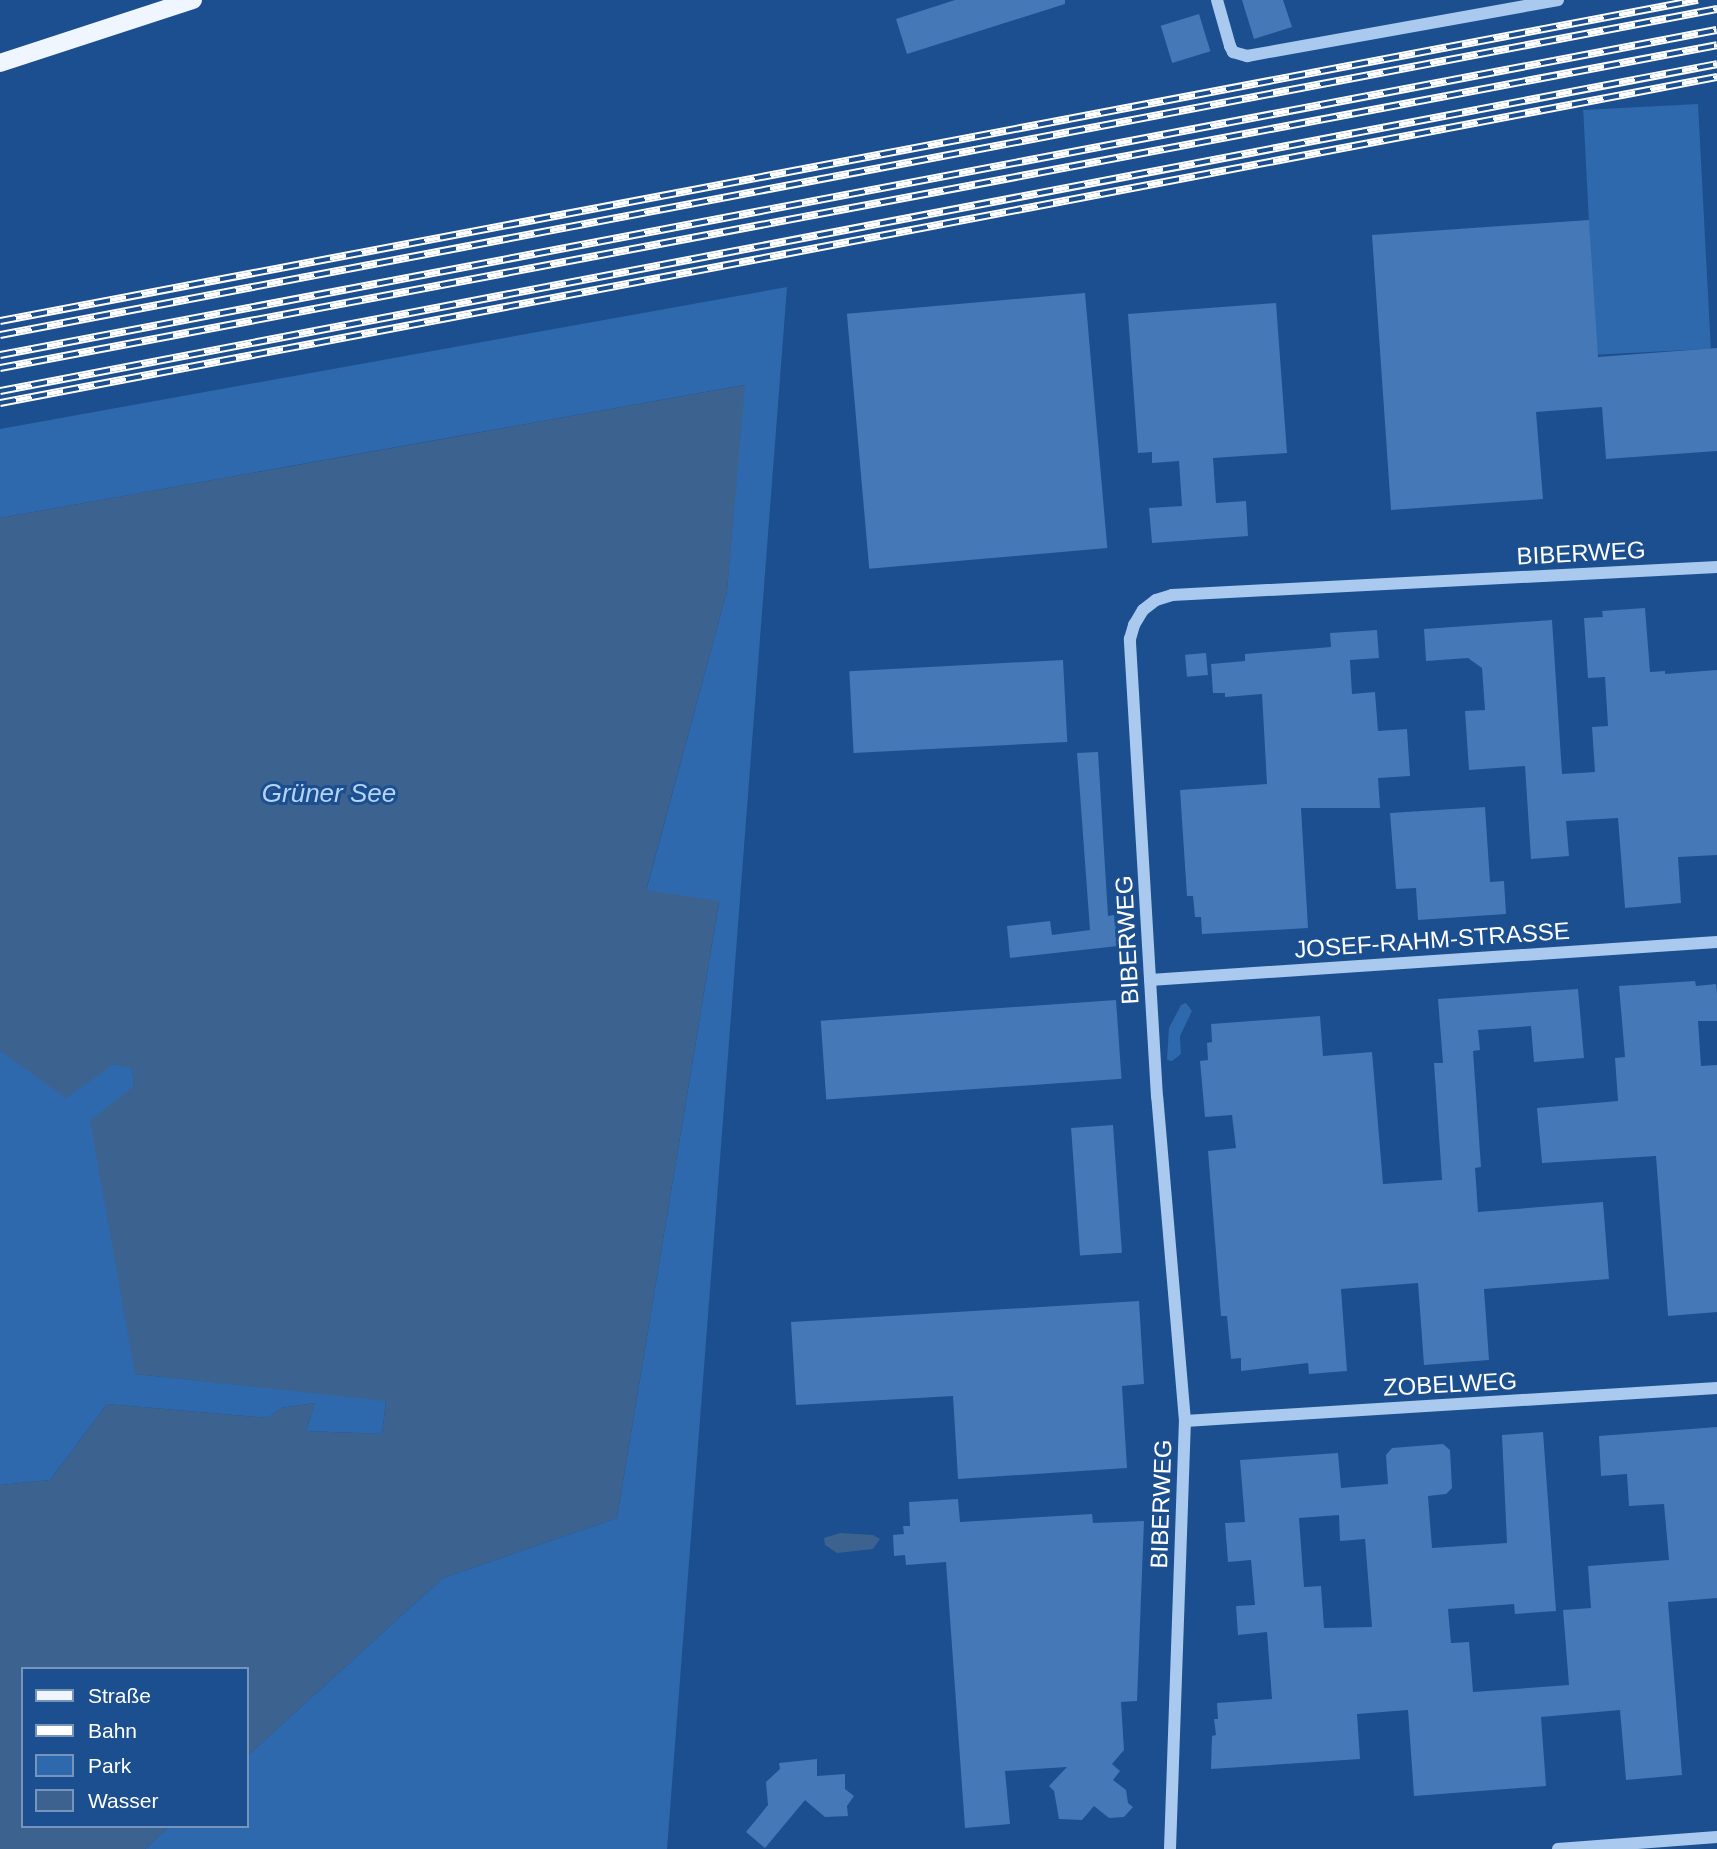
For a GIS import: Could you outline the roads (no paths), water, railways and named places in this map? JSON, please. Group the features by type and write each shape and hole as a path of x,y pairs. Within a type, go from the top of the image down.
{"main road":[{"path":"0,63 192,0"}],"street":[{"path":"1217,0 1233,52 1247,57 1558,0"},
{"name":"BIBERWEG","path":"1170,1849 1185,1421 1168,1246 1129,639 1143,610 1156,600 1172,595 1717,566"},
{"name":"JOSEF-RAHM-STRASSE","path":"1150,980 1717,942"},
{"name":"ZOBELWEG","path":"1185,1421 1717,1388"},
{"path":"1558,1849 1606,1848 1717,1837"}],"water":[{"name":"Grüner See","path":"745,385 727,591 646,890 719,901 617,1518 443,1578 248,1755 248,1667 21,1667 21,1828 168,1828 145,1849 0,1849 0,1485 50,1480 107,1404 268,1418 281,1408 315,1403 306,1431 382,1434 386,1401 135,1374 90,1121 134,1086 132,1069 114,1064 66,1098 0,1051 0,518"},
{"path":"840,1533 873,1535 880,1539 873,1549 837,1553 825,1545 824,1538"}],"railway":[{"path":"0,321 1698,0"},
{"path":"0,335 1717,9"},
{"path":"0,355 1717,30"},
{"path":"0,368 1717,45"},
{"path":"0,391 1717,64"},
{"path":"0,403 1717,77"}]}
